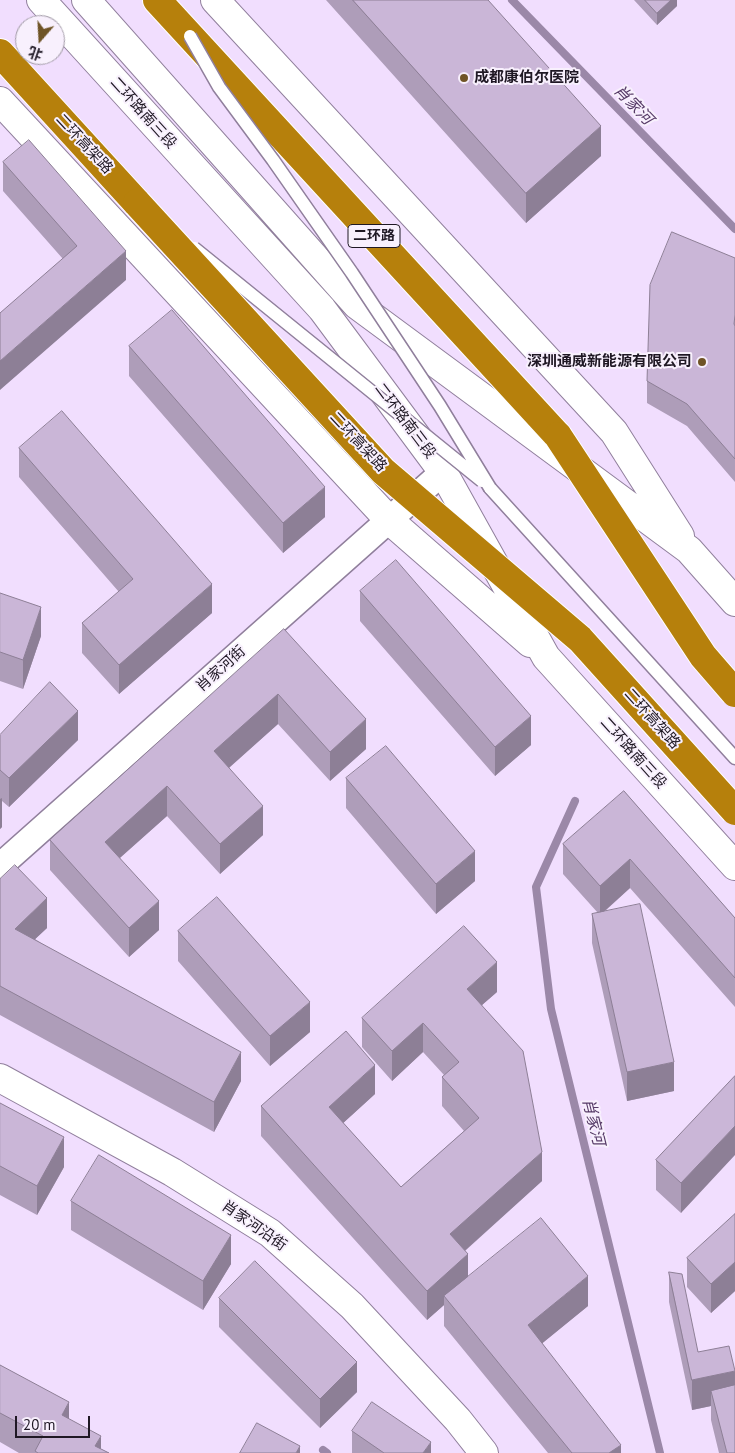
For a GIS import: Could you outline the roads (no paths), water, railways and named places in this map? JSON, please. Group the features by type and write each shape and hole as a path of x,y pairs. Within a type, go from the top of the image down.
{"highway":[{"path":"158,0 190,36"},
{"path":"181,0 190,36"},
{"name":"二环路","path":"190,36 558,436 703,656 735,693"},
{"name":"二环高架路","path":"6,62 383,471 580,639 735,811"}],"main road":[{"name":"二环路南三段","path":"41,0 322,309 443,472 546,657 735,866"},
{"path":"86,0 357,305 689,550"},
{"path":"214,0 614,432 689,550 735,602"},
{"path":"0,101 389,520 546,657"},
{"name":"肖家河沿街","path":"0,1078 172,1172 270,1233 352,1306 458,1420 484,1453"}],"street":[{"name":"肖家河街","path":"0,866 443,472"}],"lane":[{"path":"190,36 219,87 279,168 352,274 440,406 490,488"},
{"path":"137,203 490,488 735,758"}],"waterway":[{"name":"肖家河","path":"512,0 735,229"},
{"name":"肖家河","path":"575,801 536,887 551,1009 660,1453"},
{"path":"323,1450 327,1453"}],"place":[{"name":"成都康伯尔医院","path":"464,78"},
{"name":"深圳通威新能源有限公司","path":"702,362"}]}
